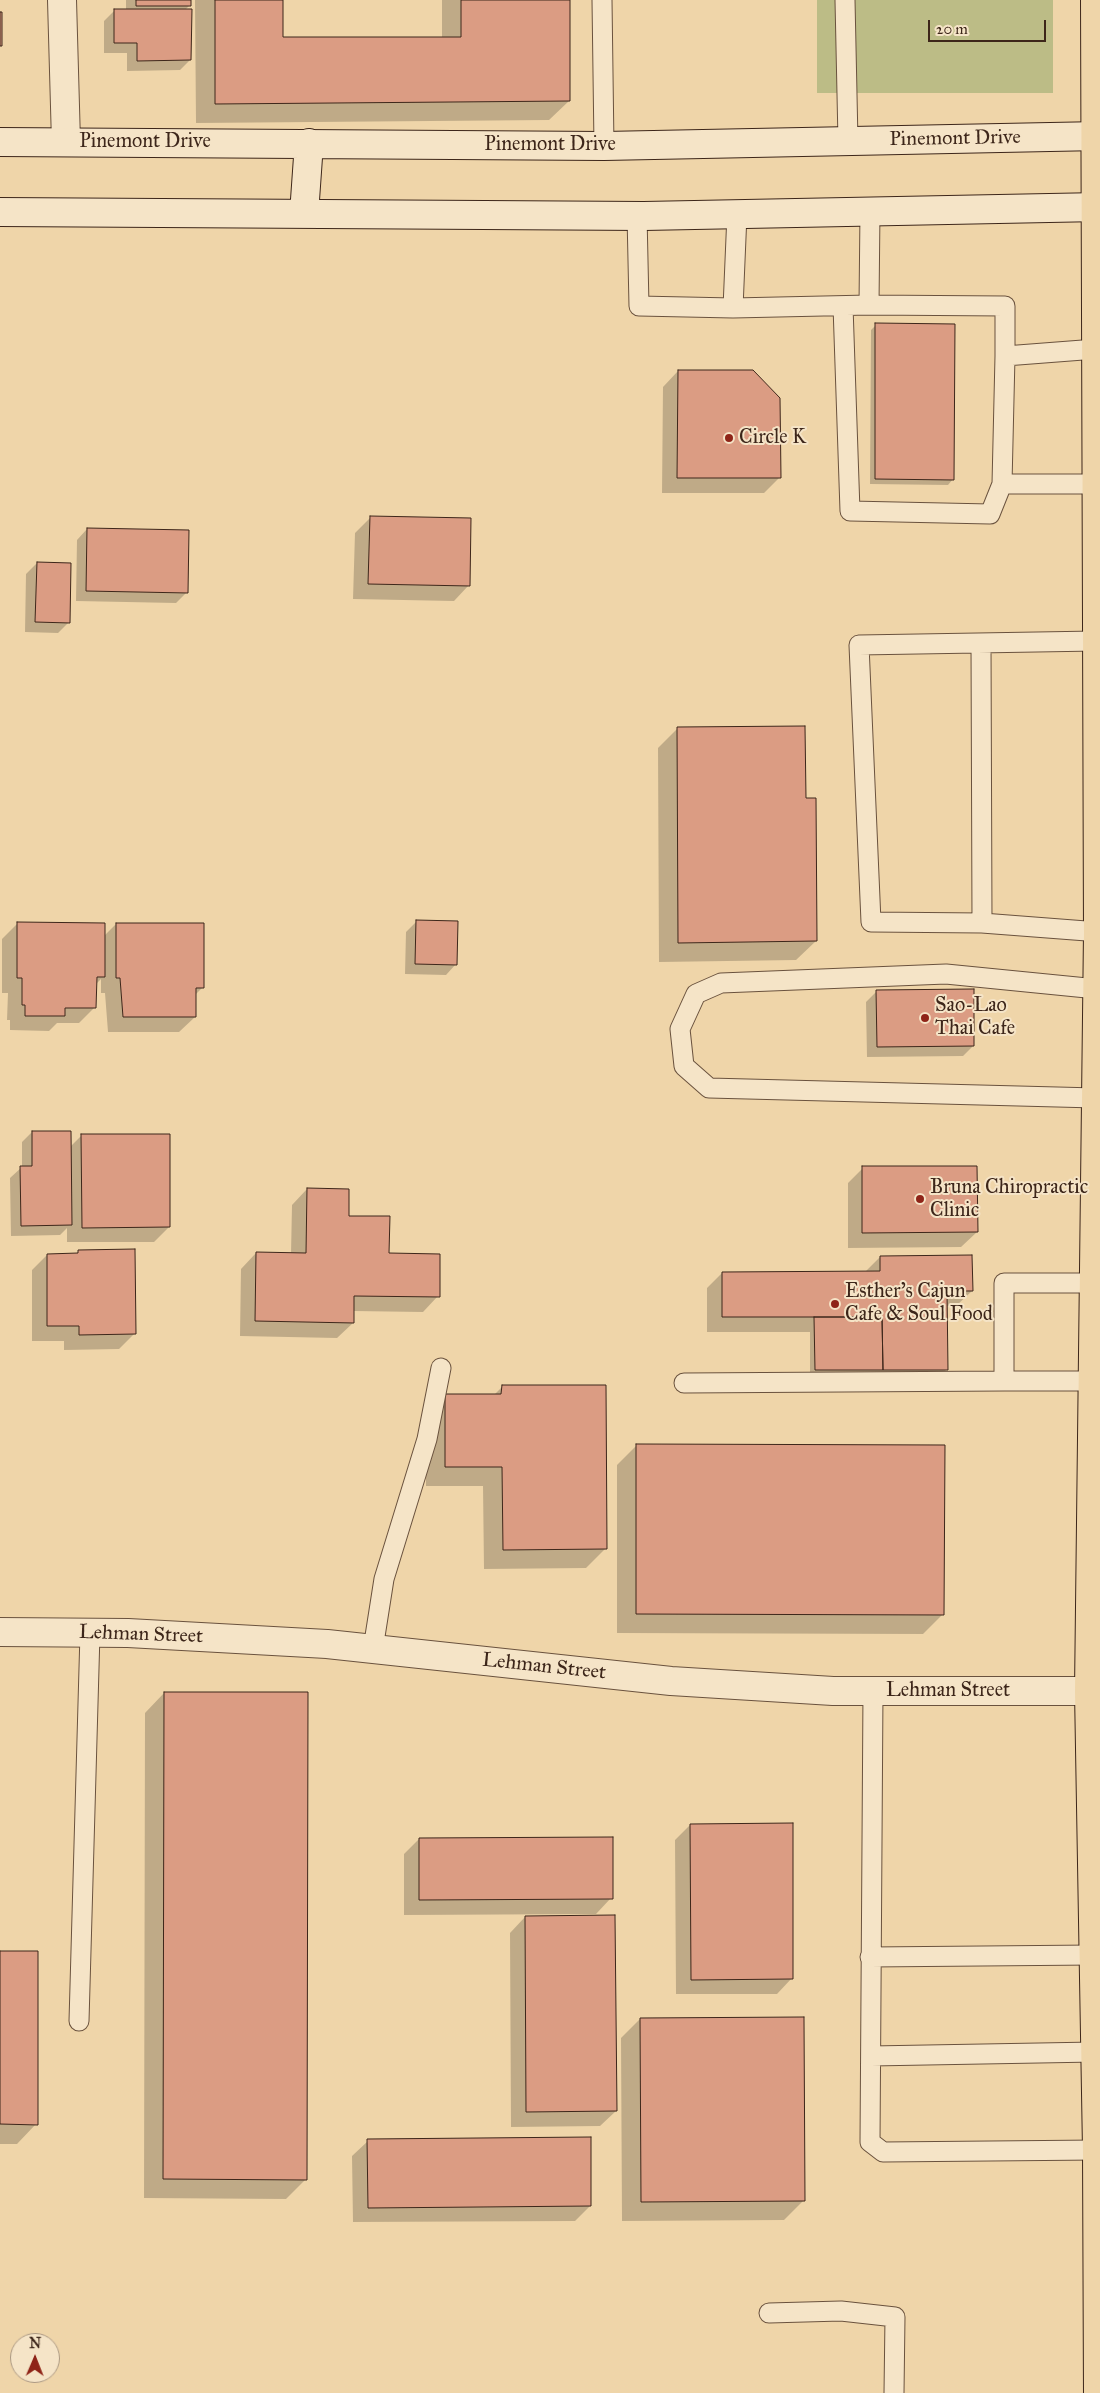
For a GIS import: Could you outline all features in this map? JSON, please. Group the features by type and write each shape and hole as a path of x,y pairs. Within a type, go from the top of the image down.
{"main road":[{"path":"62,0 66,142"},
{"path":"1095,0 1098,136 1096,642 1099,932 1092,1381 1098,2393"},
{"name":"Pinemont Drive","path":"0,142 604,146 1098,136"},
{"path":"304,214 309,143"},
{"path":"0,212 637,215 1098,207"},
{"name":"Lehman Street","path":"0,1632 90,1633 267,1641 373,1649 671,1680 833,1690 1095,1688"}],"lane":[{"path":"602,0 604,146"},
{"path":"845,0 848,140"},
{"path":"869,305 870,211"},
{"path":"733,308 737,214"},
{"path":"637,215 639,306 733,308 869,305 1005,306 1002,484 990,514 850,511 843,306"},
{"path":"1004,356 1096,349"},
{"path":"1002,484 1096,484"},
{"path":"1096,642 859,645 871,922 982,923 1099,932"},
{"path":"981,643 982,923"},
{"path":"1096,1098 709,1088 684,1066 680,1029 696,994 721,983 946,974 1097,989"},
{"path":"1004,1381 1004,1283 1093,1283"},
{"path":"373,1649 384,1580 427,1439 441,1368"},
{"path":"684,1383 1092,1381"},
{"path":"79,2021 90,1633"},
{"path":"873,1690 870,2142 883,2152 1097,2150"},
{"path":"870,1957 1094,1955"},
{"path":"871,2056 1096,2052"},
{"path":"769,2313 841,2311 895,2317 894,2393"}],"green space":[{"path":"817,0 1053,0 1053,93 817,93"}],"building":[{"path":"136,0 191,0 191,6 136,6"},
{"path":"215,0 283,0 283,37 461,37 461,0 570,0 570,101 215,104"},
{"path":"114,9 192,9 191,60 137,61 137,43 114,43"},
{"path":"0,12 2,12 2,46 0,46"},
{"path":"875,323 955,324 954,480 875,479"},
{"name":"Circle K","path":"678,370 753,370 780,398 781,478 677,478"},
{"path":"370,516 471,518 470,586 368,584"},
{"path":"87,528 189,530 188,593 86,591"},
{"path":"37,562 71,563 70,623 35,622"},
{"path":"805,726 806,798 816,798 817,941 678,943 677,727"},
{"path":"416,920 458,921 457,965 415,964"},
{"path":"17,922 105,923 105,977 97,977 96,1008 65,1008 65,1016 25,1016 25,1005 22,1005 22,978 17,978"},
{"path":"116,923 204,923 204,988 196,988 196,1017 123,1017 120,978 116,978"},
{"name":"Sao-Lao Thai Cafe","path":"974,989 974,1046 877,1047 876,990"},
{"path":"32,1131 71,1131 72,1225 21,1226 20,1166 32,1166"},
{"path":"81,1134 170,1134 170,1227 82,1228"},
{"name":"Bruna Chiropractic Clinic","path":"862,1166 977,1166 978,1232 862,1233"},
{"path":"307,1188 349,1189 349,1216 390,1216 389,1253 440,1254 440,1297 354,1296 354,1323 255,1321 256,1252 306,1253"},
{"path":"135,1249 136,1334 79,1335 79,1326 47,1326 47,1254 78,1253 78,1250"},
{"name":"Esther's Cajun Cafe & Soul Food","path":"972,1255 973,1291 947,1291 948,1370 883,1370 882,1317 722,1317 722,1272 880,1271 880,1256"},
{"path":"814,1317 882,1317 883,1370 815,1370"},
{"path":"502,1385 606,1385 607,1549 503,1550 502,1467 445,1467 445,1394 501,1394"},
{"path":"636,1444 945,1445 944,1615 636,1614"},
{"path":"164,1692 308,1692 307,2180 163,2179"},
{"path":"793,1823 793,1979 691,1980 690,1824"},
{"path":"613,1837 613,1899 419,1900 419,1838"},
{"path":"615,1915 617,2111 526,2112 525,1916"},
{"path":"0,1951 38,1951 38,2125 0,2124"},
{"path":"804,2017 805,2201 641,2202 640,2018"},
{"path":"591,2137 591,2206 368,2208 367,2139"}],"place":[{"name":"Circle K","path":"729,438"},
{"name":"Sao-Lao Thai Cafe","path":"925,1018"},
{"name":"Bruna Chiropractic Clinic","path":"920,1199"},
{"name":"Esther's Cajun Cafe & Soul Food","path":"835,1304"}]}
